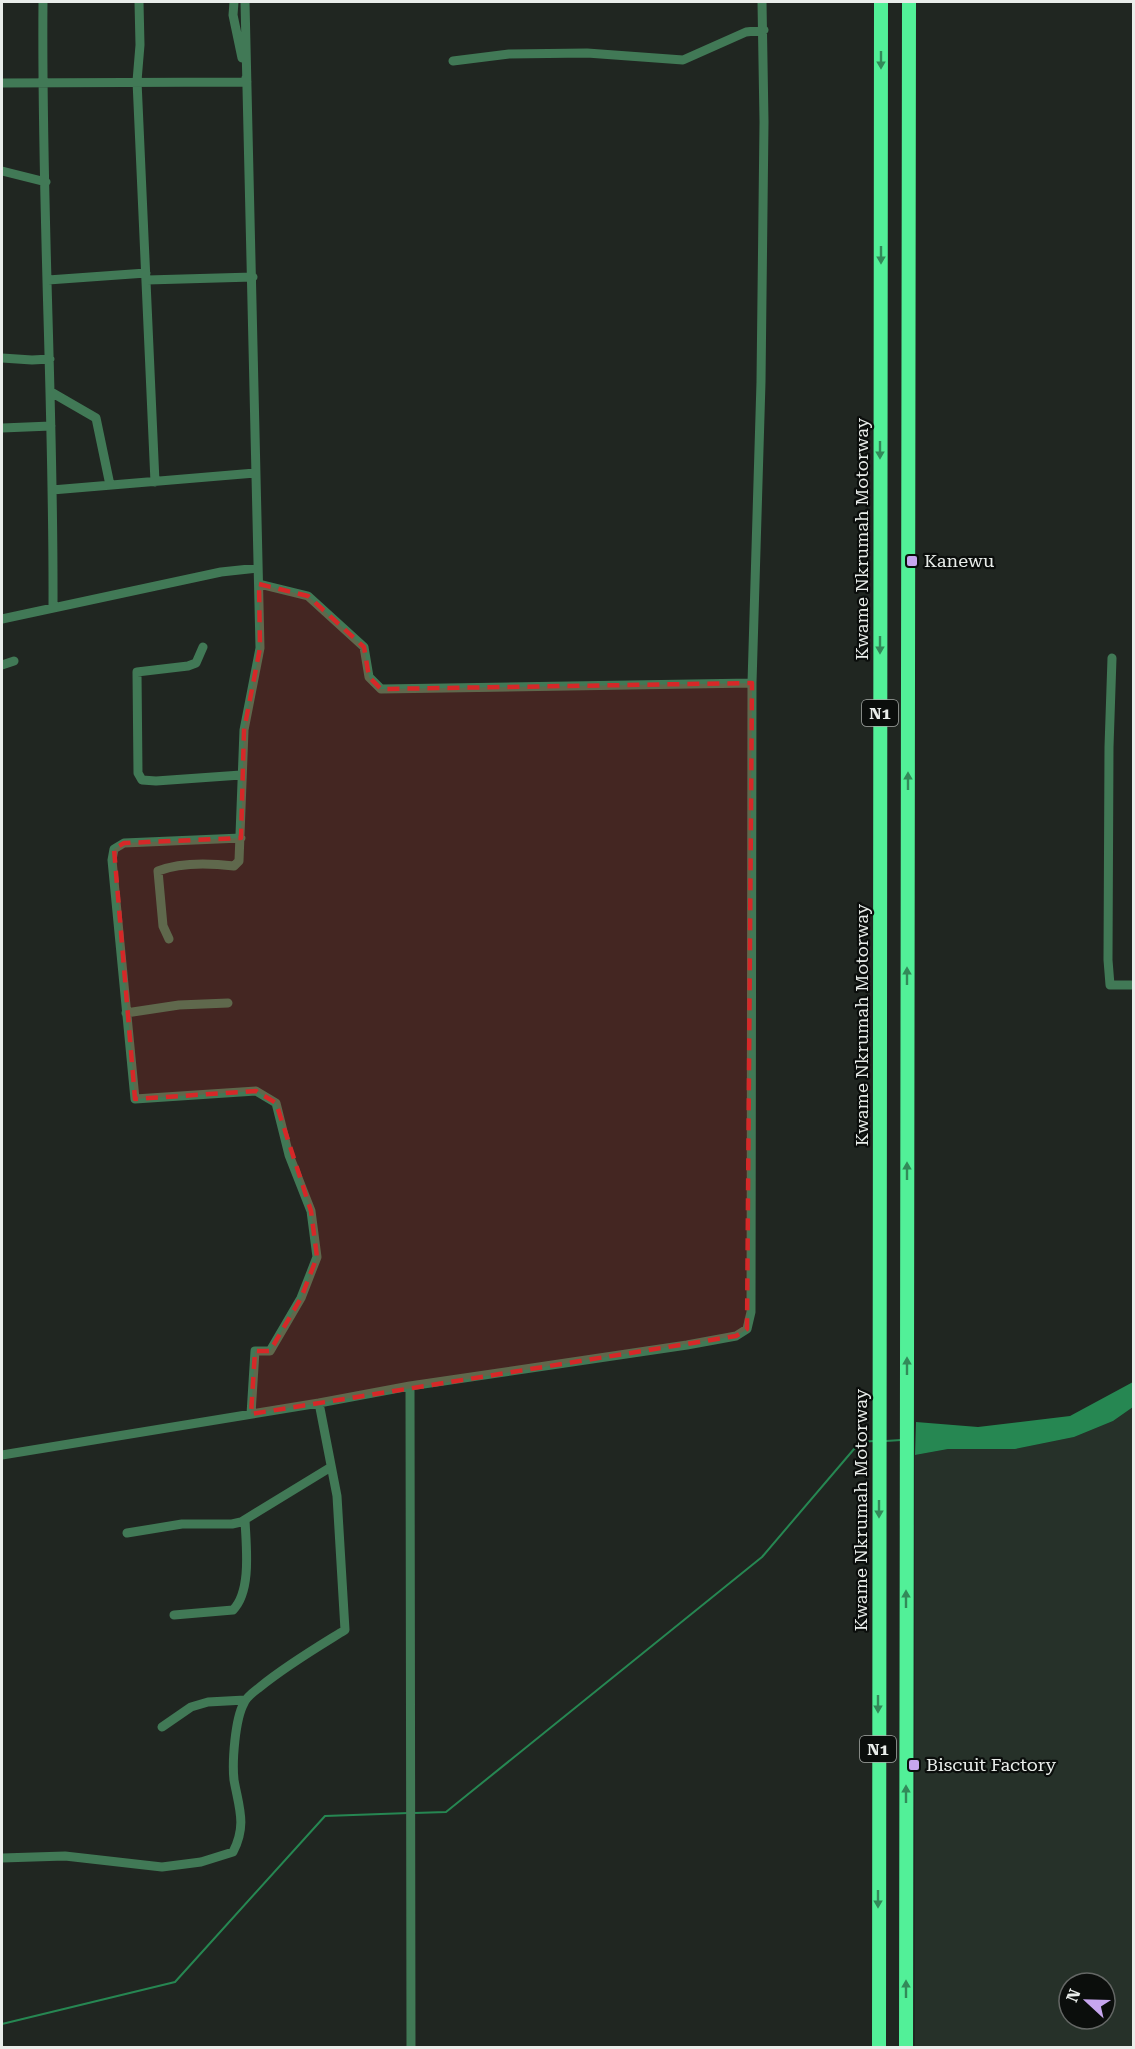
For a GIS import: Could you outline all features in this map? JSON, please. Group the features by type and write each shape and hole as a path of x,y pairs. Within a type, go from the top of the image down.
{"highway":[{"name":"Kwame Nkrumah Motorway","path":"879,2048 881,2"},
{"name":"N1","path":"906,2048 909,2"}],"street":[{"path":"43,2 42,81 51,392 53,608"},
{"path":"139,2 140,45 137,81 155,482"},
{"path":"234,2 233,15 247,82"},
{"path":"169,939 163,926 158,871 173,865 234,866 239,861 244,730 260,648 245,2"},
{"path":"2,1455 410,1386 736,1336 747,1329 751,1312 752,683 761,381 764,30 762,2"},
{"path":"453,61 509,54 587,53 683,60 746,32 764,30"},
{"path":"2,82 247,82"},
{"path":"2,171 46,183"},
{"path":"48,280 253,277"},
{"path":"2,358 33,360 50,358"},
{"path":"51,392 96,418 110,486"},
{"path":"2,428 51,426"},
{"path":"52,490 255,473"},
{"path":"2,619 221,572 258,568"},
{"path":"259,584 308,596 364,647 369,677 381,689 752,683"},
{"path":"203,647 196,663 188,666 136,672 138,773 142,780 156,781 242,775"},
{"path":"1112,658 1109,747 1108,960 1110,985 1134,985"},
{"path":"2,665 14,661"},
{"path":"241,838 124,843 114,849 112,860 135,1099 256,1091 276,1103 289,1155 311,1211 317,1257 301,1298 270,1351 255,1351 251,1414"},
{"path":"126,1013 179,1005 228,1003"},
{"path":"410,1386 411,2048"},
{"path":"162,1726 191,1707 208,1702 245,1700 296,1660 345,1630 337,1496 319,1403"},
{"path":"127,1533 182,1524 232,1524 245,1520 332,1467"},
{"path":"174,1615 230,1611 236,1608 246,1575 245,1520"},
{"path":"2,1858 64,1856 162,1867 201,1862 233,1852 240,1838 242,1822 234,1777 236,1730 245,1700"}],"highlighted area":[{"path":"259,584 308,596 364,647 369,677 381,689 752,683 747,1329 736,1336 251,1414 255,1351 270,1351 301,1298 317,1257 311,1211 276,1103 256,1091 135,1099 114,849 124,843 241,838 244,730 260,648"}],"shaded area":[{"path":"1133,1382 1133,1407 1113,1421 1074,1437 1015,1449 948,1449 915,1455 916,1422 978,1427 1070,1416"},
{"path":"1133,1407 1133,2047 915,2048 915,1455 948,1449 1015,1449 1074,1437 1113,1421"}],"waterway":[{"path":"886,1441 901,1440"},
{"path":"414,1813 446,1812 762,1557 860,1442 874,1441"},
{"path":"2,2024 175,1982 325,1816 409,1813"}],"place":[{"name":"Kanewu","path":"912,561"},
{"name":"Biscuit Factory","path":"914,1765"}]}
